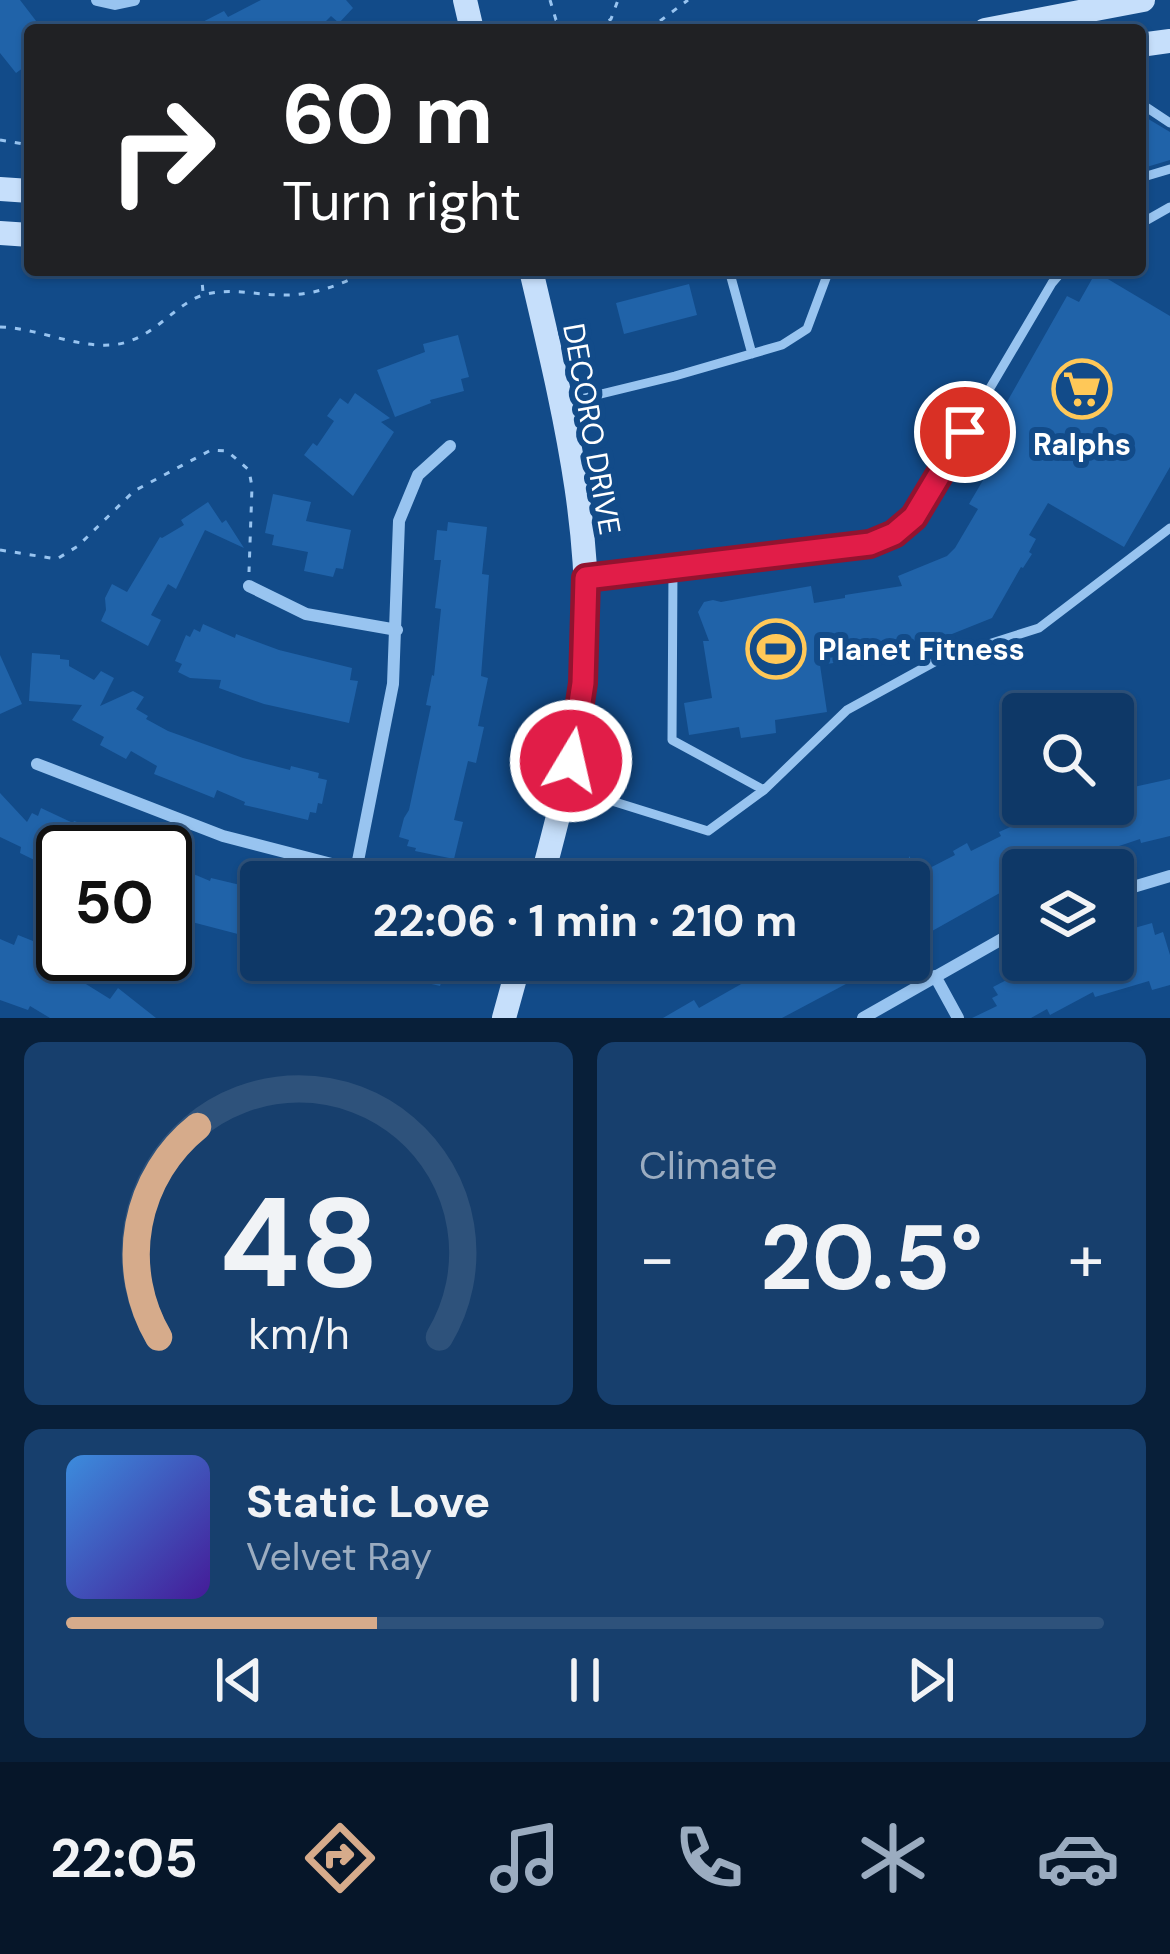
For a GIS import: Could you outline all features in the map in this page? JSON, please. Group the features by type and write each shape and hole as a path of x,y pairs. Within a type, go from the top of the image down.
{"main road":[{"path":"1017,24 1143,0"},
{"name":"DECORO DRIVE","path":"532,276 562,403 582,519 586,578 583,683 566,787 547,861"},
{"path":"504,1018 514,981"}],"street":[{"path":"98,0 115,4 134,0"},
{"path":"358,861 393,684 399,521 418,475 450,446"},
{"path":"249,586 306,614 397,630"},
{"path":"37,764 224,836 318,861"},
{"path":"1134,886 1170,876"},
{"path":"863,1018 1002,939"},
{"path":"935,976 958,1018"}],"lane":[{"path":"731,276 752,354"},
{"path":"562,403 782,345 807,329 827,276"},
{"path":"586,578 870,544 894,534 914,517 1058,276"},
{"path":"566,787 708,831 764,790 847,710 938,660 1039,628 1170,528"},
{"path":"673,568 672,740 764,790"}],"path":[{"path":"656,24 688,0"},
{"path":"202,276 203,294"},
{"path":"0,327 112,346 148,334 203,294 304,293 359,276"},
{"path":"0,550 57,559 78,546 134,490 211,450 226,451 249,470 249,586"}],"building":[{"path":"0,0 20,0 38,24 24,24 24,67 16,73 0,53"},
{"path":"261,0 346,0 353,8 339,23 331,16 323,24 199,24 224,11 228,17"},
{"path":"1146,118 1170,132 1170,160 1146,167"},
{"path":"1094,276 1103,276 1170,316 1170,467 1124,547 1048,503 1029,535 1036,539 1032,554 992,618 907,652 820,665 827,712 775,720 776,733 741,738 739,727 689,735 684,703 712,698 703,641 709,641 698,612 704,602 811,586 814,603 845,598 902,586 898,576 947,556 978,509 969,504 1009,422 999,416 1067,296 1079,302"},
{"path":"689,284 697,315 624,334 616,303"},
{"path":"458,335 469,377 461,379 464,391 395,417 377,370 425,352 423,344"},
{"path":"355,393 390,418 381,422 394,432 353,496 304,455 313,443 317,446 334,421 327,416 340,398 348,404"},
{"path":"273,494 311,502 306,521 351,530 343,569 336,568 333,577 304,571 308,552 272,545 274,535 265,533"},
{"path":"208,502 244,548 205,530 176,589 168,584 151,615 161,620 148,646 101,621 112,584 127,592 160,537 184,525 181,520"},
{"path":"448,522 487,527 482,574 489,575 481,676 488,678 478,726 484,727 476,763 468,761 454,820 463,822 454,859 415,851 407,846 409,840 399,837 431,706 426,705 441,609 435,608 441,560 434,560 437,530 447,531"},
{"path":"203,624 235,638 236,634 352,668 350,680 358,681 349,723 264,704 219,688 221,680 190,678 178,672 182,664 175,661 186,635 190,637 194,629 200,632"},
{"path":"32,653 60,655 94,680 101,671 114,678 100,706 133,691 144,697 136,709 168,731 243,758 319,773 318,778 327,780 322,804 318,803 316,813 310,812 308,820 244,805 217,790 214,798 154,774 157,766 131,751 126,759 100,745 104,737 72,720 82,705 29,701"},
{"path":"0,655 22,704 0,714"},
{"path":"1170,779 1170,836 1110,849 1002,849 1002,892 930,932 930,868 955,855 953,851 967,843 971,851 1014,825 1134,825 1134,787"},
{"path":"0,793 27,822 41,808 85,825 36,825 36,861 0,837"},
{"path":"192,873 240,885 240,935 192,922"},
{"path":"1152,923 1155,935 1163,932 1170,955 1170,985 1152,990 1149,981 1095,997 1093,992 1050,1015 1047,1009 1031,1018 972,1018 997,1006 993,987 1005,981 1134,981 1134,928"},
{"path":"18,935 36,942 36,981 81,981 110,999 118,988 156,1018 50,1018 30,1006 28,1010 0,1000 0,939 14,945"},
{"path":"746,981 852,981 782,1018 663,1018 694,1000 699,1008"}],"place":[{"name":"Ralphs","path":"1082,389"},
{"name":"Planet Fitness","path":"776,649"}],"route":[{"path":"571,761 583,683 586,578 870,544 894,534 914,517 965,432"}]}
